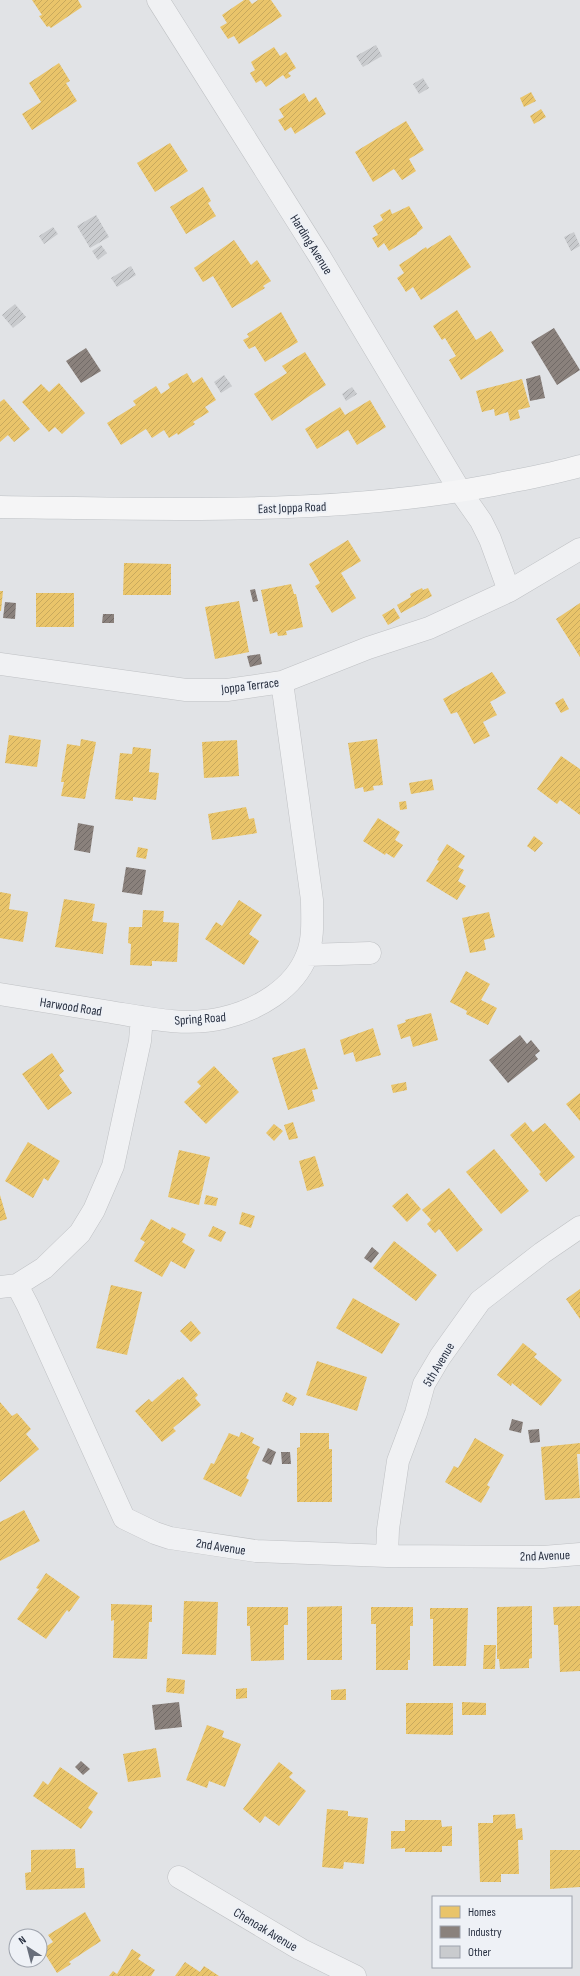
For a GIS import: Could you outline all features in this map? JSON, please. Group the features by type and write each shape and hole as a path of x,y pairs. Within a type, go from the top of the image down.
{"main road":[{"name":"East Joppa Road","path":"0,506 212,510 335,506 397,500 460,491 580,466"}],"street":[{"name":"Harding Avenue","path":"158,0 320,257 460,491"},
{"path":"460,491 490,538 509,591"},
{"name":"Joppa Terrace","path":"0,664 186,690 227,690 282,682 368,648 429,628 509,591 580,549"},
{"name":"Spring Road","path":"142,1017 194,1021 223,1018 246,1010 268,1001 285,987 307,955 312,933 312,900 282,682"},
{"path":"307,955 370,953"},
{"name":"Harwood Road","path":"0,994 142,1017"},
{"path":"8,1286 44,1268 70,1244 80,1232 96,1204 113,1166 140,1041 142,1017"},
{"name":"5th Avenue","path":"387,1556 388,1530 398,1461 416,1413 424,1384 440,1357 480,1301 542,1253 580,1227"},
{"name":"2nd Avenue","path":"8,1286 28,1306 124,1518 155,1533 170,1538 256,1551 387,1556 543,1557 580,1554"},
{"name":"Chenoak Avenue","path":"179,1877 300,1949 355,1976"}],"building: Homes":[{"path":"32,0 78,0 82,7 51,28 49,26 47,27 39,16 42,15"},
{"path":"244,0 249,0 252,4 258,0 271,0 282,16 239,44 234,36 228,39 220,27 227,23 222,15"},
{"path":"274,47 280,56 286,52 296,68 288,73 291,76 286,79 283,75 266,87 261,80 256,83 250,73 255,70 251,62"},
{"path":"59,63 70,81 66,83 77,101 32,130 22,114 41,102 29,83"},
{"path":"531,92 536,101 524,107 520,98"},
{"path":"304,93 309,102 316,97 326,114 295,134 291,127 285,131 278,120 284,117 279,109"},
{"path":"541,109 546,117 534,124 530,116"},
{"path":"406,121 424,150 409,159 416,171 402,180 394,169 373,182 355,152"},
{"path":"170,143 188,171 155,192 137,163"},
{"path":"203,187 211,201 208,203 216,216 186,234 170,207"},
{"path":"409,206 423,228 417,234 389,251 384,243 378,248 372,238 378,235 373,226 383,220 380,215 390,209 392,214"},
{"path":"450,235 471,267 421,300 413,287 406,292 397,278 404,273 399,265 426,247 427,249"},
{"path":"234,240 251,265 257,260 271,281 263,286 265,288 232,308 213,276 203,282 194,268"},
{"path":"457,310 476,340 491,331 504,351 461,380 449,360 456,356 445,338 442,340 433,326"},
{"path":"281,312 298,342 265,362 255,346 249,349 243,340 249,337 247,334"},
{"path":"305,352 326,385 272,421 254,394 287,373 282,366"},
{"path":"187,373 193,383 202,377 216,400 205,407 209,412 193,422 195,424 178,435 177,433 169,438 164,430 152,438 146,429 121,445 107,423 136,405 133,401 156,386 161,394 170,388 168,384"},
{"path":"522,379 530,407 518,410 520,418 510,421 508,412 495,416 494,409 482,412 476,391"},
{"path":"59,383 85,413 62,434 55,427 49,432 22,402 41,384 49,392"},
{"path":"4,399 30,429 14,442 8,435 0,442 0,402"},
{"path":"370,400 386,427 357,445 348,430 317,449 305,429 340,407 345,415"},
{"path":"348,540 361,561 341,573 356,598 332,613 315,586 320,583 309,564"},
{"path":"124,563 171,564 171,595 123,595"},
{"path":"291,584 294,594 296,594 303,627 286,631 287,635 278,636 277,632 270,634 261,590"},
{"path":"422,588 423,590 428,588 432,596 401,613 397,605 411,597 410,594"},
{"path":"0,591 3,591 1,611 0,611"},
{"path":"36,593 74,593 74,627 36,627"},
{"path":"239,601 249,652 215,659 205,607"},
{"path":"580,603 580,657 556,619"},
{"path":"394,608 400,618 388,625 382,615"},
{"path":"492,672 506,693 490,702 497,715 483,722 490,736 474,744 457,712 451,714 443,699"},
{"path":"563,698 569,709 561,713 555,703"},
{"path":"9,735 41,740 37,767 5,763"},
{"path":"81,739 96,742 85,799 61,796 64,782 61,782 67,744 80,746"},
{"path":"377,739 383,785 373,786 374,790 364,792 363,787 355,789 348,743"},
{"path":"237,740 239,776 204,778 202,742"},
{"path":"133,747 151,749 149,772 159,773 156,800 133,797 133,801 115,799 120,753 132,754"},
{"path":"561,756 580,769 580,815 560,800 557,804 537,789"},
{"path":"432,779 434,790 411,794 409,783"},
{"path":"406,801 407,809 400,810 399,802"},
{"path":"246,807 249,819 254,818 257,833 212,840 208,814"},
{"path":"378,818 400,832 395,840 403,845 394,858 386,853 385,855 363,841"},
{"path":"534,836 543,843 535,852 527,846"},
{"path":"447,844 465,856 458,867 464,870 458,881 466,886 457,900 426,881 439,861 437,860"},
{"path":"138,847 148,849 146,859 136,857"},
{"path":"0,892 11,894 9,909 28,912 23,942 0,938"},
{"path":"64,899 95,904 92,921 107,923 103,954 55,947"},
{"path":"239,900 262,915 249,934 259,941 244,965 205,939 216,922 222,926"},
{"path":"143,910 164,911 163,922 179,923 177,962 152,961 152,966 130,965 131,944 128,943 129,927 142,927"},
{"path":"489,912 495,937 484,940 486,950 470,953 462,918"},
{"path":"466,971 490,984 481,1000 497,1008 488,1025 466,1014 467,1011 450,1002"},
{"path":"431,1013 438,1040 413,1047 410,1036 401,1039 397,1025 406,1022 405,1020"},
{"path":"373,1028 381,1055 356,1062 353,1052 344,1055 340,1040"},
{"path":"305,1048 318,1089 312,1090 315,1101 288,1110 272,1058"},
{"path":"52,1053 64,1071 59,1075 72,1093 48,1110 22,1074"},
{"path":"214,1066 239,1092 206,1124 184,1102 201,1086 197,1082"},
{"path":"406,1082 407,1090 393,1093 391,1085"},
{"path":"580,1093 580,1121 566,1104"},
{"path":"293,1122 298,1138 289,1140 284,1125"},
{"path":"525,1122 533,1132 545,1123 575,1157 546,1182 539,1174 541,1172 510,1135"},
{"path":"274,1124 283,1131 274,1141 266,1133"},
{"path":"28,1142 60,1161 48,1181 44,1178 33,1198 5,1181"},
{"path":"494,1149 529,1191 501,1214 466,1172"},
{"path":"179,1150 210,1157 199,1205 168,1197"},
{"path":"315,1156 324,1186 307,1191 299,1161"},
{"path":"449,1188 483,1230 457,1252 439,1229 435,1233 427,1224 431,1220 422,1210"},
{"path":"407,1193 421,1209 407,1222 392,1206"},
{"path":"0,1195 7,1219 0,1221"},
{"path":"206,1195 218,1198 216,1206 204,1204"},
{"path":"242,1212 255,1216 251,1228 239,1224"},
{"path":"151,1219 170,1230 172,1227 186,1234 182,1242 195,1250 185,1269 171,1261 162,1277 134,1261 145,1242 140,1239"},
{"path":"213,1226 226,1232 221,1242 208,1236"},
{"path":"394,1241 437,1275 416,1301 373,1268"},
{"path":"111,1285 142,1292 127,1355 96,1348"},
{"path":"580,1289 580,1319 566,1299"},
{"path":"353,1298 400,1324 382,1354 336,1328"},
{"path":"191,1321 201,1333 191,1342 180,1331"},
{"path":"523,1343 537,1354 534,1357 562,1380 541,1406 512,1383 511,1386 497,1375"},
{"path":"317,1361 367,1377 357,1411 306,1395"},
{"path":"183,1377 198,1395 195,1398 201,1405 173,1428 176,1431 162,1442 135,1411 149,1399 152,1402 178,1379 179,1380"},
{"path":"286,1392 297,1398 293,1406 282,1401"},
{"path":"0,1402 12,1416 17,1413 31,1429 26,1434 39,1449 0,1482"},
{"path":"241,1432 254,1438 252,1443 260,1447 246,1478 249,1480 241,1497 203,1479 211,1463 214,1464 229,1433 239,1437"},
{"path":"300,1433 329,1433 329,1449 332,1449 332,1502 297,1502 297,1448 300,1447"},
{"path":"475,1438 504,1455 487,1485 490,1487 481,1503 445,1482 454,1466 458,1468"},
{"path":"580,1443 580,1454 577,1454 580,1498 545,1500 541,1447"},
{"path":"24,1510 40,1541 0,1561 0,1522"},
{"path":"46,1573 80,1597 69,1612 67,1610 46,1639 17,1619 39,1589 36,1588"},
{"path":"184,1601 218,1602 216,1655 182,1654"},
{"path":"111,1604 152,1605 152,1622 149,1622 147,1659 113,1658 114,1620 111,1621"},
{"path":"342,1606 342,1660 307,1660 307,1607"},
{"path":"532,1606 532,1658 529,1659 529,1668 500,1669 499,1659 497,1659 497,1607"},
{"path":"580,1606 580,1671 560,1672 558,1625 554,1625 553,1607"},
{"path":"247,1607 288,1607 288,1625 284,1625 284,1660 251,1661 250,1626 247,1626"},
{"path":"371,1607 413,1607 413,1626 410,1626 410,1660 408,1660 408,1670 376,1670 376,1624 371,1624"},
{"path":"430,1608 468,1608 466,1666 433,1666 433,1619 430,1619"},
{"path":"484,1645 496,1645 495,1669 483,1669"},
{"path":"167,1678 185,1680 184,1694 166,1692"},
{"path":"247,1688 247,1698 236,1699 236,1689"},
{"path":"346,1689 346,1700 331,1700 331,1690"},
{"path":"462,1702 486,1703 486,1715 462,1715"},
{"path":"406,1703 453,1703 453,1735 406,1734"},
{"path":"207,1725 224,1731 222,1737 241,1744 225,1787 209,1781 207,1788 186,1780"},
{"path":"156,1748 161,1777 128,1782 123,1754"},
{"path":"279,1762 293,1773 289,1777 306,1791 279,1826 265,1816 260,1823 243,1809"},
{"path":"60,1767 98,1793 88,1808 93,1812 81,1829 33,1796 43,1781 48,1785"},
{"path":"327,1809 348,1811 348,1816 368,1818 364,1864 344,1862 343,1869 322,1867"},
{"path":"515,1814 516,1829 522,1828 523,1840 518,1840 519,1874 501,1874 501,1882 480,1882 478,1823 493,1823 493,1815"},
{"path":"405,1820 441,1820 442,1827 452,1826 452,1846 442,1846 442,1852 405,1852 405,1848 391,1849 391,1831 405,1831"},
{"path":"75,1849 76,1868 84,1868 85,1888 26,1890 25,1873 31,1872 31,1850"},
{"path":"550,1850 580,1850 580,1887 550,1889"},
{"path":"85,1912 101,1941 69,1962 71,1964 57,1973 48,1959 48,1945 53,1942 48,1935"},
{"path":"132,1949 141,1955 138,1959 155,1970 151,1976 109,1976 113,1971 117,1974"},
{"path":"185,1962 200,1972 204,1966 219,1976 175,1976"}],"building: Industry":[{"path":"554,328 580,370 557,385 531,342"},
{"path":"86,348 101,371 81,383 66,361"},
{"path":"540,375 545,398 530,401 526,379"},
{"path":"255,589 258,601 253,602 250,590"},
{"path":"5,602 16,603 15,619 3,618"},
{"path":"103,614 114,614 114,623 102,623"},
{"path":"260,654 262,664 250,667 247,656"},
{"path":"78,823 94,826 90,853 74,850"},
{"path":"126,867 146,870 142,895 122,892"},
{"path":"520,1035 527,1044 531,1040 540,1051 535,1055 538,1059 508,1083 489,1060"},
{"path":"372,1247 379,1253 371,1263 364,1258"},
{"path":"512,1419 523,1422 521,1433 509,1430"},
{"path":"539,1429 540,1442 530,1443 528,1430"},
{"path":"268,1448 276,1452 271,1465 262,1461"},
{"path":"281,1452 290,1452 291,1464 282,1464"},
{"path":"179,1702 182,1727 155,1730 152,1705"},
{"path":"81,1761 90,1769 83,1775 75,1767"}],"building: Other":[{"path":"376,45 382,56 363,67 356,56"},
{"path":"423,78 429,88 419,94 413,84"},
{"path":"96,215 109,237 90,248 77,226"},
{"path":"53,227 58,234 44,244 39,236"},
{"path":"574,232 580,246 571,251 564,237"},
{"path":"101,245 107,253 98,260 92,251"},
{"path":"131,266 136,275 117,287 111,278"},
{"path":"15,304 26,317 13,328 2,315"},
{"path":"224,375 232,386 221,393 214,382"},
{"path":"352,387 357,394 346,401 342,394"}]}
